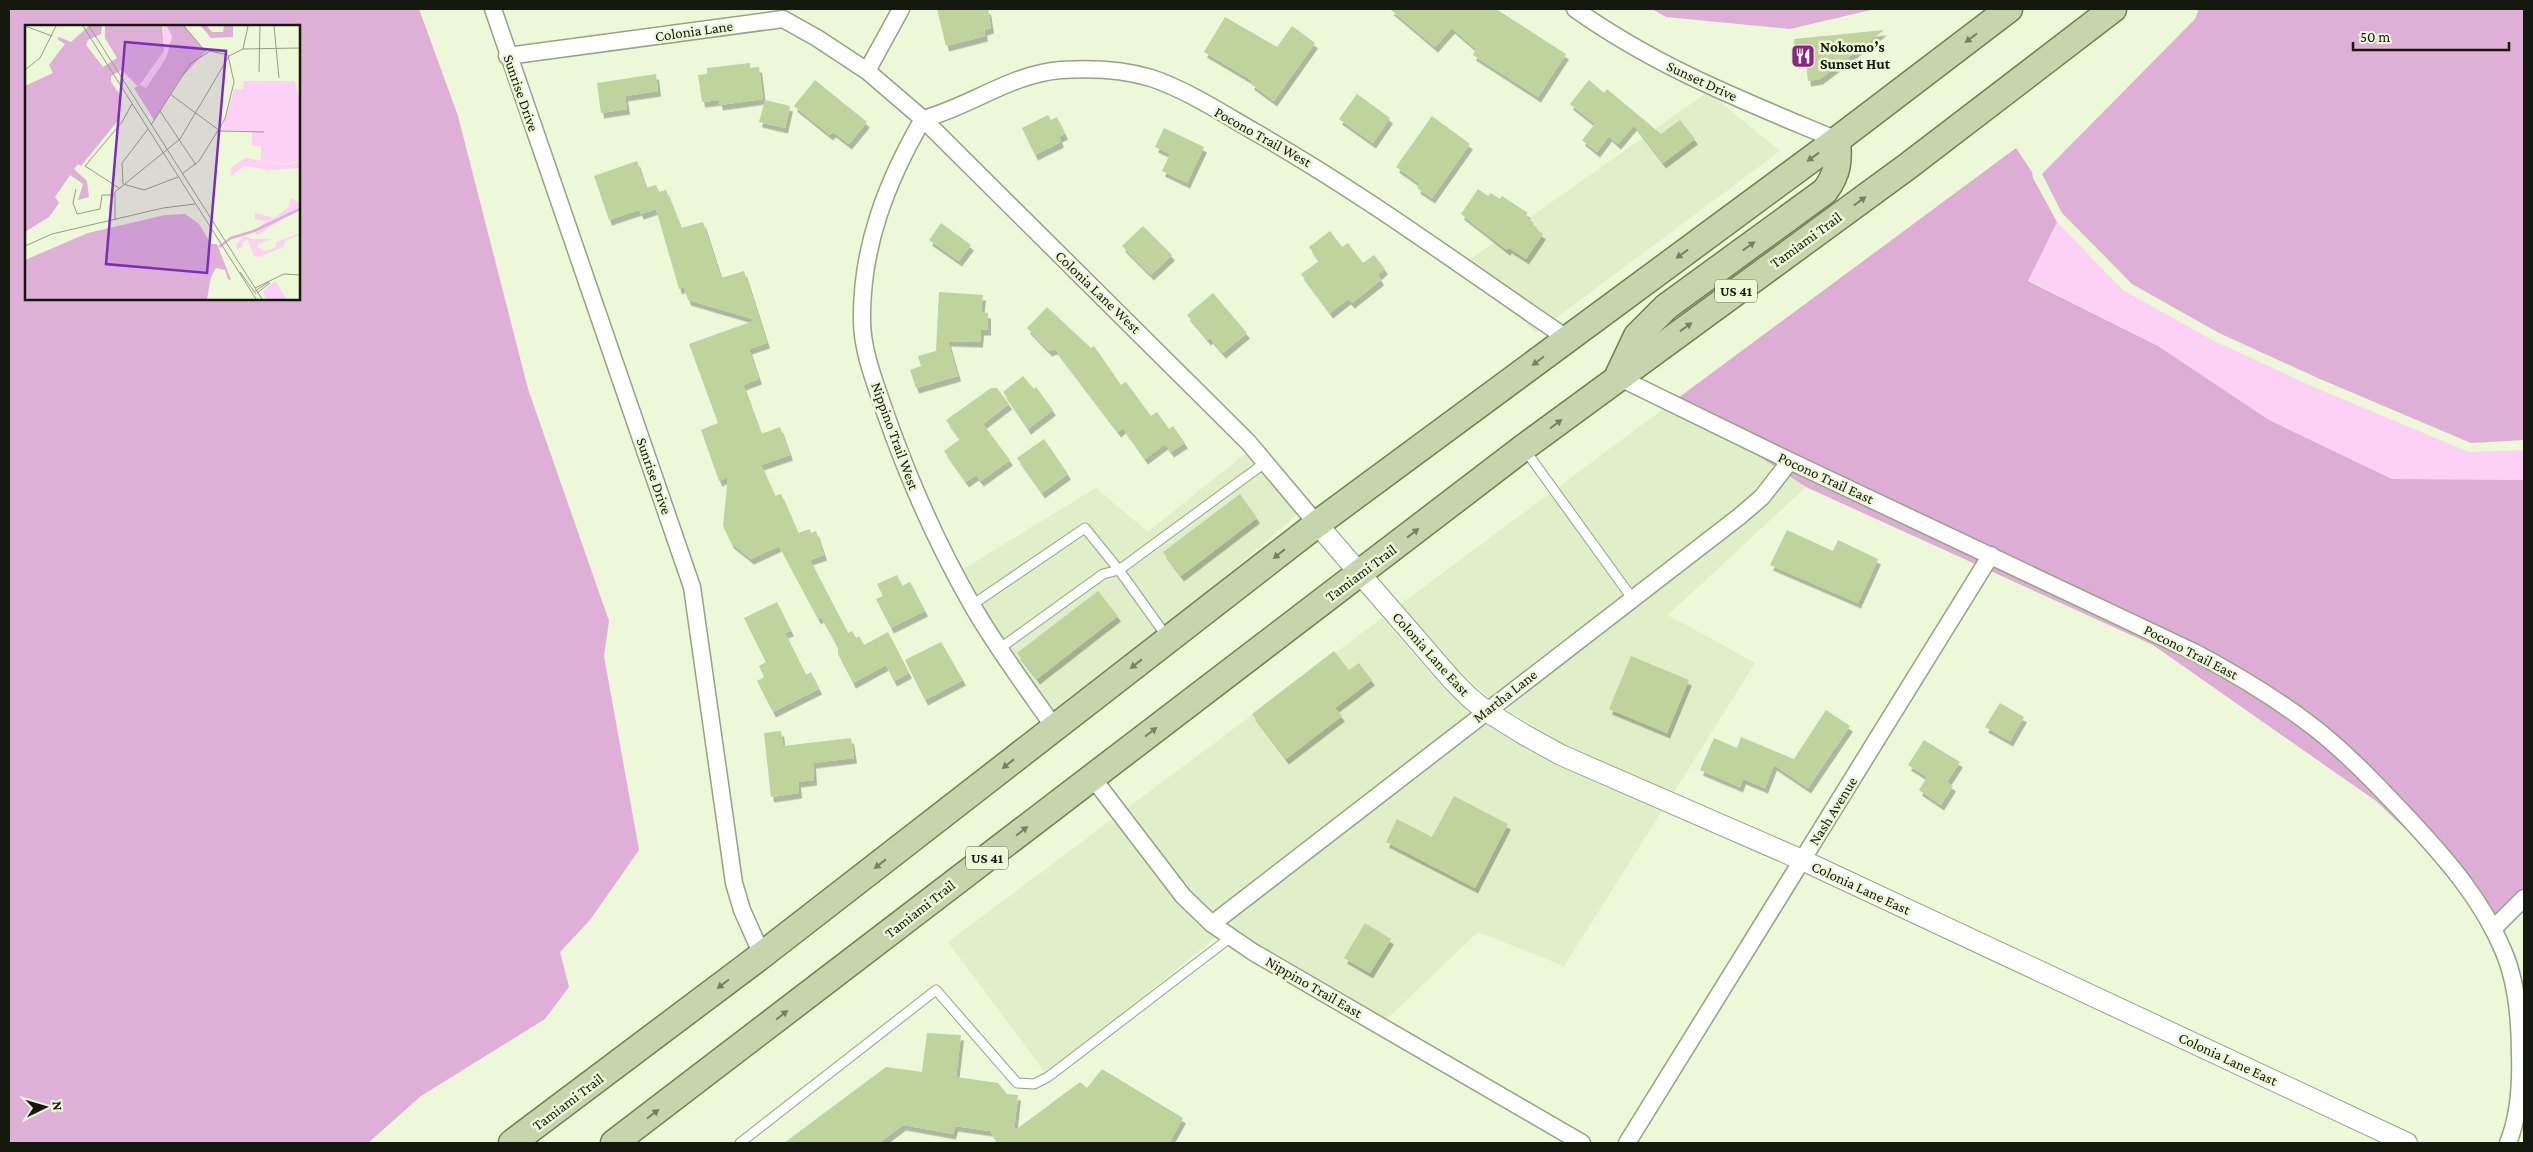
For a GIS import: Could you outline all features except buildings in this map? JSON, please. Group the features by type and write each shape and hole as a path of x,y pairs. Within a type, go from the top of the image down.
{"main road":[{"name":"Tamiami Trail","path":"512,1143 762,955 1317,524 1837,140 2009,9"},
{"name":"Tamiami Trail","path":"614,1143 1523,448 1908,166 2113,9"},
{"path":"1618,377 1637,336 1666,307 1825,191 1836,175 1840,162 1837,140"}],"street":[{"name":"Sunrise Drive","path":"493,9 507,56 692,588 734,883 742,910 762,955"},
{"path":"867,71 901,9"},
{"name":"Sunset Drive","path":"1575,9 1622,40 1692,79 1837,140"},
{"name":"Colonia Lane","path":"507,56 783,14 867,71"},
{"name":"Pocono Trail West","path":"923,119 960,107 1006,84 1034,74 1060,70 1099,70 1126,72 1152,79 1220,113 1310,163 1568,339"},
{"name":"Colonia Lane West","path":"867,71 923,119 1179,372 1266,462 1317,524"},
{"name":"Nippino Trail West","path":"923,119 900,161 876,220 866,264 862,322 868,356 877,388 916,495 972,605 1054,727"},
{"name":"Pocono Trail East","path":"1618,377 1790,461 2198,654 2257,687 2290,709 2346,756 2426,837 2467,886 2493,929 2511,970 2520,1031 2519,1091 2515,1122 2508,1143"},
{"name":"Martha Lane","path":"1212,924 1747,510 1762,497 1790,461"},
{"name":"Colonia Lane East","path":"1317,524 1452,680 1486,711 1561,755 1802,860 2407,1143"},
{"name":"Nash Avenue","path":"1627,1143 1991,555"},
{"name":"Nippino Trail East","path":"1092,776 1183,896 1212,924 1489,1091 1582,1143"},
{"path":"2493,929 2524,898"}],"lane":[{"path":"1523,448 1632,598"},
{"path":"1000,649 1103,574 1119,570 1266,462"},
{"path":"972,605 1085,528 1119,570 1169,639"},
{"path":"740,1143 936,990 1017,1084 1034,1084 1048,1077 1231,937"}],"shaded area":[{"path":"9,9 419,9 458,116 528,389 609,621 604,656 639,850 590,920 560,952 569,987 545,1019 421,1096 368,1143 9,1143"},
{"path":"1652,9 1875,9 1790,29 1666,17"},
{"path":"2199,9 2524,9 2524,440 2471,443 2320,379 2219,333 2132,284 2062,213 2042,174 2195,19"},
{"path":"1708,92 1780,151 1536,333 1465,263"},
{"path":"2016,148 2032,172 2033,178 2057,222 2028,281 2158,346 2269,420 2392,479 2524,480 2524,891 2498,917 2376,801 2153,645 1806,487 1674,401"},
{"path":"2057,222 2123,290 2214,341 2316,388 2469,452 2524,450 2524,480 2392,479 2269,420 2158,346 2028,280"},
{"path":"1674,401 1806,487 1668,615 1755,663 1674,792 1566,745 1494,702 1461,673 1401,604"},
{"path":"1252,448 1306,507 1168,626 1041,723 963,569 1096,488 1148,532"},
{"path":"1382,618 1442,687 1479,720 1554,764 1662,811 1564,966 1478,932 1377,1028 1216,937 1047,1075 948,942"}],"place":[{"name":"Nokomo’s Sunset Hut","path":"1803,56"}]}
